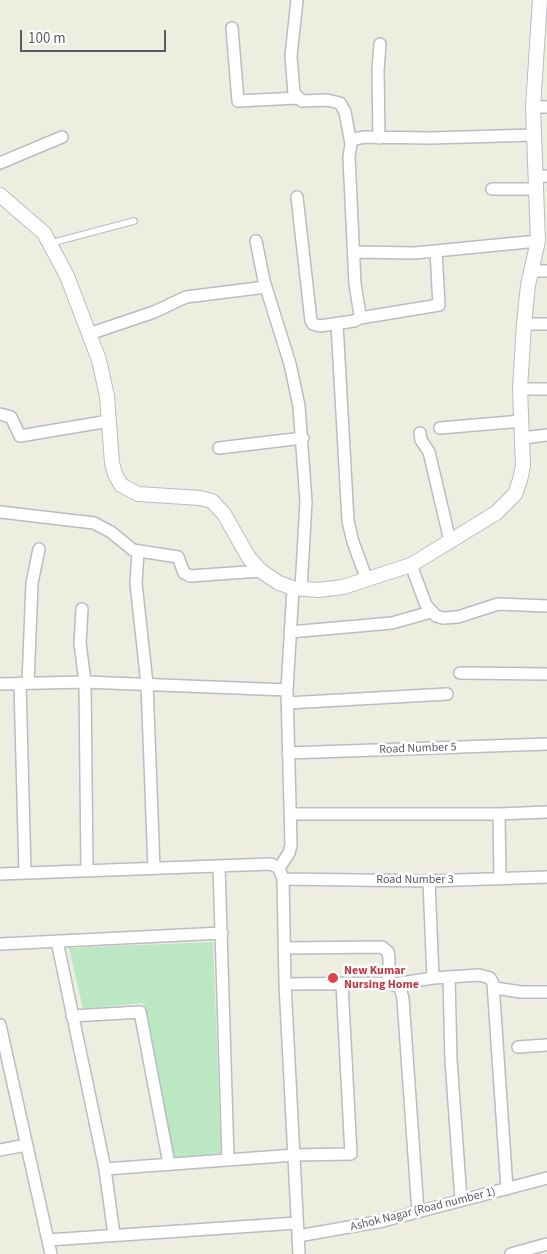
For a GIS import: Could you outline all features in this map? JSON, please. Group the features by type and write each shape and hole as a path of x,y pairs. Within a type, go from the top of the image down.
{"street":[{"path":"297,0 290,56 293,85 297,98"},
{"path":"0,195 36,225 51,243 89,334 104,379 112,464 121,485 138,494 200,498 212,501 219,507 249,558 261,571 279,583 297,589 344,587 412,565 496,513 515,494 523,466 520,388 524,324 538,241 540,181 534,135 540,107 540,0"},
{"path":"232,28 238,101 297,98 302,101 327,100 340,103 345,112 351,144 349,157 360,318"},
{"path":"379,138 378,70 380,44"},
{"path":"351,144 360,138 534,135"},
{"path":"0,163 62,137"},
{"path":"492,189 540,181"},
{"path":"297,197 311,321 316,326 337,324 360,318 439,305 436,251"},
{"path":"256,241 266,287 295,384 303,438 306,533 290,632 287,690 291,845 281,873 285,984 300,1254"},
{"path":"354,252 436,251 538,241"},
{"path":"532,272 547,271"},
{"path":"89,334 154,312 186,297 266,287"},
{"path":"337,324 348,521 353,542 367,580"},
{"path":"524,324 547,324"},
{"path":"520,388 547,389"},
{"path":"0,414 11,417 20,436 109,421"},
{"path":"440,428 522,422"},
{"path":"420,433 421,440 429,452 450,541"},
{"path":"523,438 547,435"},
{"path":"219,448 303,438"},
{"path":"0,512 94,523 111,532 138,552 178,557 184,573 190,576 261,571"},
{"path":"25,873 24,683 32,583 39,549"},
{"path":"138,552 136,583 147,684 154,868"},
{"path":"412,565 420,592 431,612 436,616 450,618 498,604 547,606"},
{"path":"82,609 81,657 85,682 88,870"},
{"path":"290,632 392,623 431,612"},
{"path":"460,673 547,674"},
{"path":"0,684 85,682 287,690"},
{"path":"288,702 447,694"},
{"name":"Road Number 5","path":"288,753 547,744"},
{"path":"290,814 499,814 547,812"},
{"path":"499,814 500,879"},
{"name":"Road Number 3","path":"0,874 271,864 281,873 429,881 547,877"},
{"path":"219,866 228,1159"},
{"path":"429,881 433,978"},
{"path":"0,944 222,933"},
{"path":"56,941 104,1169 114,1235"},
{"path":"284,948 382,947 386,949 389,958 392,984"},
{"path":"285,984 392,984 449,977 485,976 490,978 495,988 507,1189"},
{"path":"449,977 450,1060 462,1200"},
{"path":"104,1169 228,1159 352,1154 342,984"},
{"path":"392,984 400,987 403,999 418,1212"},
{"path":"495,988 521,992 547,992"},
{"path":"72,1016 140,1012 169,1164"},
{"path":"0,1025 5,1074 26,1145 51,1254"},
{"path":"518,1048 547,1046"},
{"path":"0,1150 26,1145"},
{"name":"Ashok Nagar (Road number 1)","path":"298,1236 348,1229 547,1178"},
{"path":"48,1240 297,1223"},
{"path":"511,1254 547,1244"}],"lane":[{"path":"51,243 134,221"}],"green space":[{"path":"213,942 221,1153 171,1158 143,1003 83,1009 69,948"}],"place":[{"name":"New Kumar Nursing Home","path":"333,978"}]}
